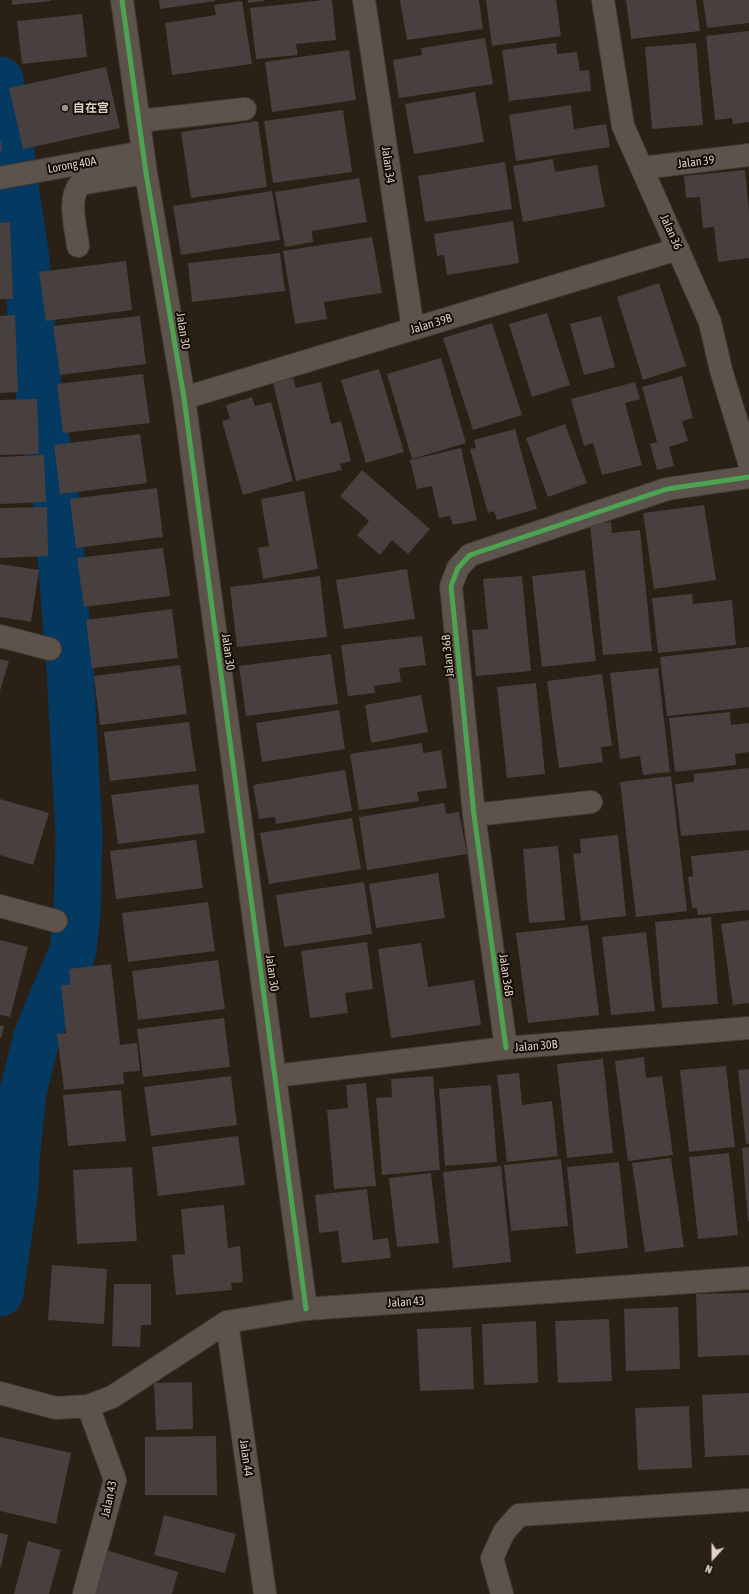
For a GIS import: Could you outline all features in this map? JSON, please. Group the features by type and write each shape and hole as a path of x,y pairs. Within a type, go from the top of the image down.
{"street":[{"name":"Jalan 30","path":"122,0 145,163 184,398 306,1309"},
{"name":"Jalan 34","path":"364,0 413,329"},
{"name":"Jalan 36","path":"603,0 623,126 710,322 721,370 749,462"},
{"path":"139,121 245,109"},
{"name":"Jalan 39","path":"642,168 749,155"},
{"path":"78,246 73,200 75,189 80,184 145,163"},
{"name":"Lorong 40A","path":"0,178 145,163"},
{"name":"Jalan 39B","path":"184,398 678,249"},
{"name":"Jalan 36B","path":"506,1048 474,816 451,586 458,568 470,555 667,489 749,477"},
{"path":"0,636 50,649"},
{"path":"474,816 591,802"},
{"path":"0,906 56,921"},
{"name":"Jalan 30B","path":"276,1076 506,1048 749,1028"},
{"name":"Jalan 43","path":"0,1393 56,1408 88,1406 112,1396 227,1322 306,1309 749,1278"},
{"name":"Jalan 44","path":"227,1322 264,1594"},
{"name":"Jalan 43","path":"84,1594 115,1480 88,1406"},
{"path":"502,1594 492,1558 504,1532 519,1514 749,1500"}],"building":[{"path":"12,0 51,0 51,1 12,5"},
{"path":"159,0 215,0 215,1 160,9"},
{"path":"248,0 264,0 264,1 248,3"},
{"path":"332,0 336,40 296,44 298,55 256,59 250,8"},
{"path":"400,0 479,0 483,29 407,40"},
{"path":"486,0 556,0 561,36 492,46"},
{"path":"626,0 696,0 700,31 631,39"},
{"path":"703,0 749,0 749,23 707,28"},
{"path":"242,1 252,64 172,75 165,23 216,15 214,5"},
{"path":"82,14 87,57 22,64 17,21"},
{"path":"749,31 749,122 733,124 732,118 715,120 706,36"},
{"path":"485,38 493,84 399,98 393,60 422,55 421,48"},
{"path":"556,43 557,54 577,52 580,71 589,70 591,91 509,101 502,50"},
{"path":"696,43 703,125 652,129 645,47"},
{"path":"349,50 356,100 272,112 265,62"},
{"name":"自在宫","path":"106,67 120,128 23,149 9,88"},
{"path":"475,92 484,142 414,154 405,104"},
{"path":"571,105 574,129 606,124 610,147 516,161 509,115"},
{"path":"343,110 352,172 273,183 264,121"},
{"path":"258,121 267,187 191,198 181,132"},
{"path":"1,141 2,151 0,151"},
{"path":"553,159 555,172 597,165 605,207 523,222 513,166"},
{"path":"505,162 512,209 425,222 418,176"},
{"path":"745,170 749,211 749,258 718,262 714,227 703,228 700,197 686,198 684,176"},
{"path":"359,178 367,222 312,231 313,242 285,247 275,192"},
{"path":"272,191 280,240 181,255 173,206"},
{"path":"513,221 519,263 447,275 444,255 437,256 434,234"},
{"path":"10,222 13,299 0,299 0,223"},
{"path":"372,237 382,293 324,302 327,319 295,324 283,251"},
{"path":"280,253 285,291 192,302 188,263"},
{"path":"126,261 132,310 46,321 39,272"},
{"path":"659,283 686,366 643,380 617,297"},
{"path":"547,313 570,385 532,397 509,324"},
{"path":"15,315 18,392 0,393 0,316"},
{"path":"140,316 146,364 60,375 53,326"},
{"path":"601,316 615,367 584,375 570,324"},
{"path":"492,323 522,415 473,430 443,338"},
{"path":"441,358 466,443 412,459 387,374"},
{"path":"379,369 404,452 366,463 341,380"},
{"path":"143,374 150,423 63,433 57,384"},
{"path":"682,376 693,418 682,421 688,441 669,447 674,466 657,470 650,444 657,442 642,387"},
{"path":"293,378 296,388 321,382 331,424 341,421 351,461 340,464 342,470 296,481 273,382"},
{"path":"635,382 640,399 625,403 642,465 602,475 593,443 584,446 571,399"},
{"path":"252,397 255,406 271,402 293,481 243,495 222,421 230,419 226,405"},
{"path":"37,399 39,454 0,455 0,400"},
{"path":"565,424 587,483 548,497 526,438"},
{"path":"515,429 537,509 497,520 494,511 488,513 470,449 476,448 474,440"},
{"path":"140,434 147,483 60,494 54,445"},
{"path":"461,448 477,520 453,525 450,516 439,518 432,486 417,489 410,460"},
{"path":"44,455 46,502 0,504 0,457"},
{"path":"362,470 430,529 408,554 392,540 380,555 357,535 369,521 340,496"},
{"path":"157,488 163,537 76,548 70,499"},
{"path":"304,491 318,569 263,579 258,548 269,546 261,499"},
{"path":"704,505 716,580 654,589 643,513"},
{"path":"47,507 48,556 0,558 0,508"},
{"path":"611,522 612,533 640,530 652,651 603,655 590,524"},
{"path":"163,548 170,596 84,607 77,558"},
{"path":"0,564 39,570 31,622 0,617"},
{"path":"407,569 415,619 344,629 336,580"},
{"path":"585,570 596,661 542,667 532,576"},
{"path":"320,576 327,637 237,647 230,587"},
{"path":"522,576 531,671 476,676 472,630 488,629 483,579"},
{"path":"692,594 693,604 732,600 736,645 658,653 652,598"},
{"path":"172,609 178,658 92,668 86,620"},
{"path":"422,636 426,665 399,668 401,682 374,686 375,693 348,696 341,645"},
{"path":"749,647 749,707 667,716 660,657"},
{"path":"331,654 338,704 246,716 239,666"},
{"path":"0,659 9,661 0,691"},
{"path":"180,665 187,714 100,725 94,676"},
{"path":"658,668 670,772 643,775 640,756 620,759 610,673"},
{"path":"602,674 612,746 601,747 603,762 559,768 547,681"},
{"path":"536,683 545,774 507,778 497,687"},
{"path":"421,695 428,732 371,743 365,705"},
{"path":"339,710 345,749 262,762 256,723"},
{"path":"730,712 731,725 749,723 749,752 735,754 736,765 675,772 669,718"},
{"path":"189,722 196,771 110,781 104,732"},
{"path":"422,743 423,753 441,750 447,788 417,792 419,801 359,810 350,754"},
{"path":"749,768 749,830 681,836 675,784 694,782 694,774"},
{"path":"345,770 352,811 276,824 275,817 259,819 253,785"},
{"path":"671,776 687,911 636,917 620,782"},
{"path":"198,784 205,833 118,844 111,795"},
{"path":"0,799 49,813 33,865 0,855"},
{"path":"444,803 446,814 459,812 467,854 367,870 359,817"},
{"path":"352,818 361,869 269,884 260,833"},
{"path":"618,835 626,916 581,921 573,854 581,853 580,839"},
{"path":"196,840 203,888 116,899 110,851"},
{"path":"558,846 565,920 529,923 523,849"},
{"path":"749,850 749,910 698,915 697,908 692,908 688,877 693,876 691,856"},
{"path":"438,873 445,918 376,928 369,884"},
{"path":"364,882 372,934 284,947 276,895"},
{"path":"208,902 215,951 128,962 122,913"},
{"path":"711,917 718,1004 662,1008 655,922"},
{"path":"749,920 749,1003 733,1005 721,924"},
{"path":"588,925 599,1015 528,1023 516,933"},
{"path":"646,932 655,1011 611,1015 602,937"},
{"path":"0,940 28,947 10,1017 0,1015"},
{"path":"367,942 373,989 345,993 348,1013 310,1018 301,951"},
{"path":"421,943 428,987 474,980 481,1025 391,1038 378,949"},
{"path":"218,960 225,1009 138,1020 132,971"},
{"path":"111,964 120,1045 137,1043 140,1071 123,1072 124,1084 64,1090 57,1034 66,1033 61,985 70,985 69,969"},
{"path":"224,1018 230,1067 143,1077 137,1029"},
{"path":"0,1025 4,1026 1,1038 0,1038"},
{"path":"644,1057 646,1078 662,1076 673,1155 628,1161 615,1061"},
{"path":"603,1059 613,1153 567,1158 557,1064"},
{"path":"726,1066 735,1147 689,1152 680,1070"},
{"path":"749,1069 749,1144 746,1144 738,1070"},
{"path":"519,1073 522,1105 552,1101 558,1156 507,1162 497,1075"},
{"path":"231,1076 237,1125 151,1136 144,1087"},
{"path":"433,1076 440,1170 382,1175 376,1098 392,1097 391,1079"},
{"path":"366,1083 376,1186 334,1189 327,1110 348,1108 346,1085"},
{"path":"491,1085 497,1162 445,1166 439,1089"},
{"path":"121,1090 126,1141 68,1146 63,1095"},
{"path":"238,1136 245,1185 158,1196 152,1147"},
{"path":"749,1147 749,1221 748,1221 742,1148"},
{"path":"729,1153 738,1235 698,1239 689,1157"},
{"path":"671,1158 684,1247 645,1252 632,1163"},
{"path":"561,1159 568,1226 511,1231 504,1165"},
{"path":"619,1162 628,1248 576,1254 567,1167"},
{"path":"501,1166 511,1262 453,1268 443,1172"},
{"path":"132,1167 137,1241 77,1244 73,1170"},
{"path":"431,1173 439,1243 397,1247 389,1178"},
{"path":"367,1189 373,1240 388,1238 391,1258 342,1263 338,1231 319,1233 315,1195"},
{"path":"224,1205 228,1248 240,1246 243,1282 231,1283 232,1290 176,1295 172,1255 185,1254 181,1209"},
{"path":"52,1265 107,1269 104,1324 48,1320"},
{"path":"114,1284 151,1284 151,1325 141,1325 140,1347 112,1346"},
{"path":"749,1293 749,1355 698,1357 696,1294"},
{"path":"678,1307 680,1369 626,1371 624,1309"},
{"path":"609,1319 612,1381 558,1383 555,1321"},
{"path":"536,1321 538,1383 484,1385 482,1324"},
{"path":"471,1327 474,1389 420,1391 417,1329"},
{"path":"192,1382 193,1429 156,1430 154,1383"},
{"path":"749,1393 749,1455 705,1457 702,1395"},
{"path":"689,1406 692,1468 638,1470 635,1408"},
{"path":"216,1436 217,1495 145,1495 145,1437"},
{"path":"0,1437 71,1453 56,1524 0,1511"},
{"path":"164,1515 236,1534 225,1573 154,1555"},
{"path":"0,1533 8,1535 1,1567 0,1567"},
{"path":"28,1541 61,1550 49,1594 14,1594"},
{"path":"106,1550 178,1572 172,1594 93,1594"}],"waterway":[{"path":"0,80 14,173"},
{"path":"0,1293 15,1189 16,1159 23,1092 37,1036 73,950 77,914 79,834 70,670 57,507 36,372 26,259 14,180"}],"cycle path":[{"path":"122,0 146,173 184,398 306,1309"},
{"path":"506,1048 474,815 451,586 458,568 470,555 667,489 749,477"}],"place":[{"name":"自在宫","path":"65,108"}]}
